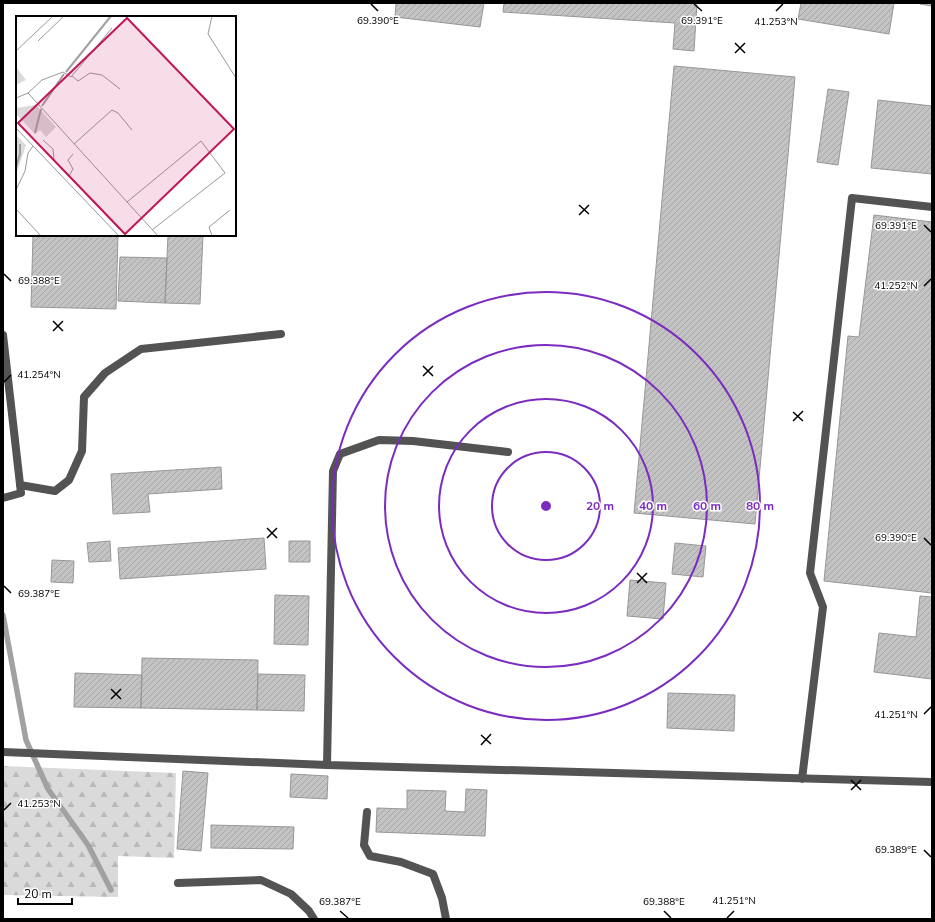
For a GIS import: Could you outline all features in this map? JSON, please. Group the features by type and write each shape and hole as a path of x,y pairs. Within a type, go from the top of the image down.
{"lane":[{"path":"802,779 823,607 810,573 852,198 932,207"},
{"path":"20,485 55,490 69,480 82,451 84,397 105,373 141,349 281,334"},
{"path":"3,335 21,493 3,498"},
{"path":"327,765 333,471 340,454 379,440 413,441 508,452"},
{"path":"3,752 45,755 327,765 932,782"},
{"path":"367,812 364,845 370,856 401,862 433,874 442,898 446,919"},
{"path":"178,883 261,880 291,894 309,911 314,919"}],"green space":[{"path":"3,766 176,773 174,858 118,856 118,897 3,895"}],"building":[{"path":"396,3 484,3 480,27 395,17"},
{"path":"504,3 697,3 694,51 673,49 675,23 503,12"},
{"path":"801,3 894,3 889,34 798,19"},
{"path":"932,3 932,6 920,4"},
{"path":"674,66 795,77 755,524 634,513"},
{"path":"828,89 849,92 838,165 817,162"},
{"path":"878,100 932,106 932,174 871,168"},
{"path":"874,215 932,222 932,593 824,581 848,336 859,337"},
{"path":"33,236 118,236 116,309 31,307"},
{"path":"168,236 203,236 200,304 165,303"},
{"path":"120,257 167,258 165,303 118,301"},
{"path":"221,467 222,489 148,494 150,512 113,514 111,474"},
{"path":"264,538 266,569 120,579 118,548"},
{"path":"110,541 111,561 89,562 87,543"},
{"path":"289,541 310,541 310,562 289,562"},
{"path":"675,543 706,546 703,577 672,574"},
{"path":"52,560 74,561 73,583 51,582"},
{"path":"630,580 666,583 663,619 627,616"},
{"path":"275,595 309,596 308,645 274,644"},
{"path":"920,596 932,597 932,679 874,672 879,633 916,637"},
{"path":"142,658 258,660 257,710 141,708"},
{"path":"75,673 142,675 141,708 74,707"},
{"path":"258,674 305,675 304,711 257,710"},
{"path":"668,693 735,695 734,731 667,728"},
{"path":"183,771 208,773 201,851 177,849"},
{"path":"291,774 328,776 327,799 290,797"},
{"path":"466,789 487,790 485,836 376,832 377,808 407,809 407,790 446,791 445,811 465,812"},
{"path":"211,825 294,827 293,849 211,848"}],"waterway":[{"path":"3,615 26,740 48,789 88,845 111,890"}]}
